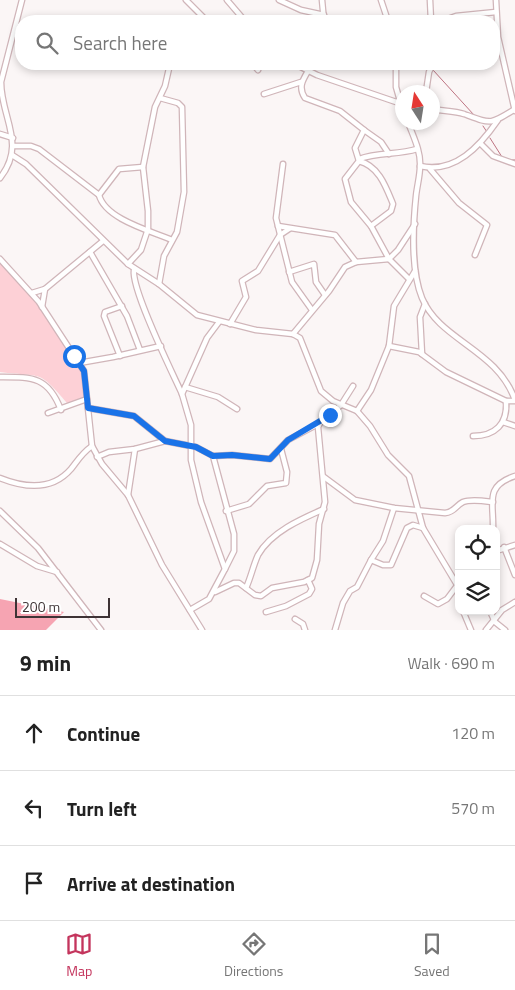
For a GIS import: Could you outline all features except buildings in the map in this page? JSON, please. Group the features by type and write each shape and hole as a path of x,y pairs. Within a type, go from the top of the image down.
{"street":[{"path":"18,15 22,0"},
{"path":"186,0 201,15"},
{"path":"227,0 240,15"},
{"path":"279,0 301,10 324,15 322,0"},
{"path":"381,0 386,15"},
{"path":"430,0 431,15"},
{"path":"496,0 496,15"},
{"path":"466,15 496,12"},
{"path":"0,178 12,155 13,146 13,138 1,88 6,58 15,25"},
{"path":"440,110 464,114 480,122 498,120 515,110 500,53"},
{"path":"128,264 140,250 148,229 143,167 155,107 160,98 168,70"},
{"path":"396,70 396,85"},
{"path":"427,85 430,70"},
{"path":"388,154 381,142 340,110 307,100 301,92 302,82 308,71 395,102"},
{"path":"264,94 302,82"},
{"path":"158,284 164,256 180,223 184,192 182,107 178,102 160,98"},
{"path":"420,166 430,169 455,162 481,144 498,120"},
{"path":"359,160 355,146 364,130"},
{"path":"388,346 422,354 446,372 506,401 515,401 513,388 496,367 440,323 425,304 416,270 416,195 420,166 417,148 411,130"},
{"path":"0,134 13,138"},
{"path":"481,144 500,159 515,164"},
{"path":"13,146 31,146 39,150 99,195 105,206 121,219 172,240"},
{"path":"408,279 389,259 370,226 350,202 345,185 346,176 359,160 373,155 417,148"},
{"path":"12,155 26,164 134,270 158,284 196,315 219,322 293,334 300,338 321,391 326,397 357,411 370,426 388,455 409,476 423,528 455,582"},
{"path":"359,160 377,170 394,204 391,211 370,226"},
{"path":"283,164 276,218 295,289 312,310"},
{"path":"99,195 119,169 143,167"},
{"path":"430,169 459,203 488,225 475,255"},
{"path":"293,334 325,295 343,269 356,262 389,259 398,250 415,224"},
{"path":"278,226 335,235 356,262"},
{"path":"230,324 246,297 242,281 258,271 280,235 289,229"},
{"path":"32,293 45,288 103,241"},
{"path":"90,252 122,306 140,350"},
{"path":"0,259 32,293 79,363 85,376 92,446 97,457 128,494 162,565 202,630"},
{"path":"289,272 314,264 316,282 325,295"},
{"path":"134,270 135,286 161,346 169,370 182,394 191,424 190,446 201,502 225,569"},
{"path":"357,411 371,390 388,346 394,306 408,279 416,270"},
{"path":"42,308 45,288"},
{"path":"422,354 420,317 425,304"},
{"path":"120,356 104,316 105,312 122,306"},
{"path":"182,394 207,338 219,322"},
{"path":"79,363 161,346"},
{"path":"0,377 26,377 40,380 54,395 61,410"},
{"path":"97,457 109,452 134,449 165,441 190,446 213,456 232,455 270,459 288,440 320,423 341,405 353,386"},
{"path":"185,387 218,397 237,409"},
{"path":"48,414 88,399"},
{"path":"473,436 485,435 503,422 506,414 506,401"},
{"path":"88,408 134,416 165,441"},
{"path":"503,422 515,426"},
{"path":"190,610 202,604 214,593 234,583 243,584 256,596 261,596 272,588 312,578 316,560 319,524 324,508 324,477 318,436 320,423"},
{"path":"0,478 24,486 42,486 63,477 79,456 92,446"},
{"path":"128,494 134,449"},
{"path":"226,512 249,504 266,486 286,483 288,472 281,449"},
{"path":"213,456 226,512 234,534 232,558 214,593"},
{"path":"493,525 492,502 498,484 515,476"},
{"path":"324,477 356,500 418,512 450,513 463,502 492,502"},
{"path":"246,588 259,553 269,542 296,522 324,508"},
{"path":"336,630 343,603 350,591 357,587 382,541 394,508"},
{"path":"0,511 38,548 101,630"},
{"path":"371,560 383,565 391,565 407,528 413,525 423,528"},
{"path":"0,544 37,566 57,572"},
{"path":"500,549 514,544"},
{"path":"504,547 515,575"},
{"path":"266,612 278,610 309,594 312,589 308,580"},
{"path":"424,596 438,604 447,599 455,590"},
{"path":"486,630 502,610 515,602"},
{"path":"465,615 471,630"},
{"path":"492,615 493,619 505,630"},
{"path":"295,619 303,624 305,630"}],"shaded area":[{"path":"0,259 36,301 82,370 85,397 68,404 50,385 39,377 0,372"},
{"path":"0,599 64,612 46,630 0,630"}],"waterway":[{"path":"433,70 474,115"},
{"path":"483,126 487,132"},
{"path":"490,138 502,157"},
{"path":"508,160 515,160"}],"route":[{"path":"74,356 84,371 88,408 134,416 165,441 196,447 213,456 232,455 265,460 273,458 288,440 320,423 330,415"}]}
